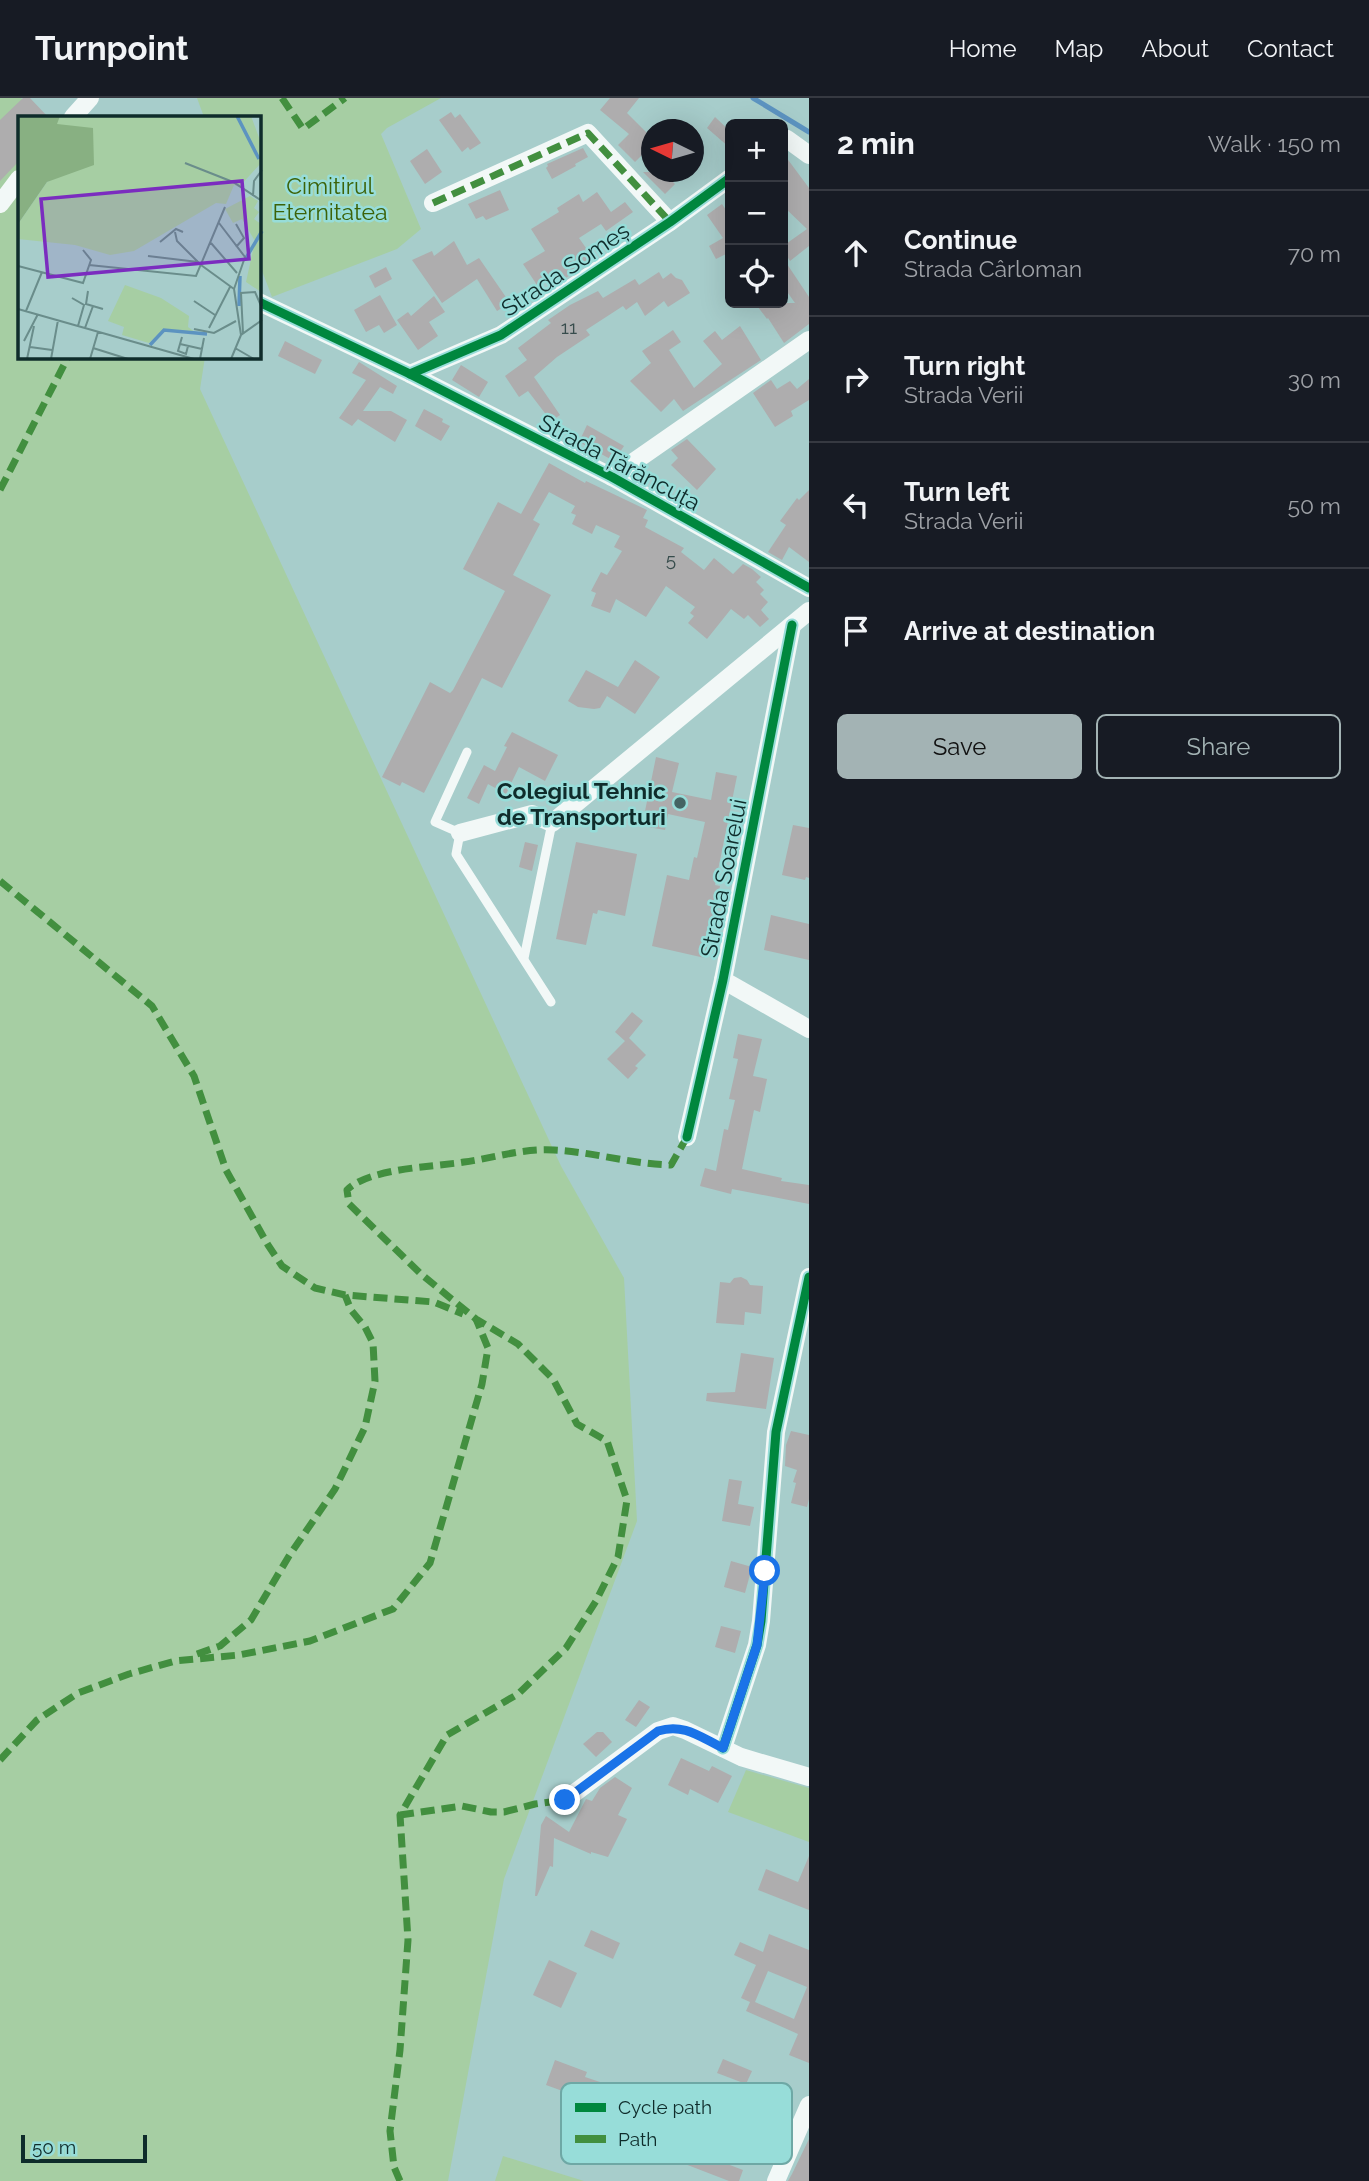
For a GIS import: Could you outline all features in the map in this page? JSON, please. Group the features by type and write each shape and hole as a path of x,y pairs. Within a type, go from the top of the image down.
{"street":[{"path":"74,116 90,98"},
{"path":"433,203 589,132 670,222"},
{"path":"788,143 809,155"},
{"path":"0,204 18,180"},
{"name":"Strada Someș","path":"410,374 501,335 670,222 725,182"},
{"name":"Strada Țărăncuța","path":"261,303 410,374 612,477 809,588"},
{"path":"612,477 809,340"},
{"path":"460,833 532,814 552,823 809,611"},
{"name":"Strada Soarelui","path":"687,1137 723,980 792,625"},
{"name":"Strada Soarelui","path":"723,980 809,1029"},
{"path":"723,1748 757,1645 776,1432 809,1278"},
{"path":"565,1800 658,1731 673,1726 741,1757 809,1777"},
{"path":"792,2144 809,2105"},
{"path":"776,2181 783,2164"}],"lane":[{"path":"467,752 435,822 460,833 456,854 551,1002"},
{"path":"524,958 552,823"}],"green space":[{"path":"0,98 21,98 39,116 18,116 18,359 205,359 200,389 561,1166 624,1278 637,1521 504,1879 448,2181 0,2181"},
{"name":"Cimitirul Eternitatea","path":"197,98 441,98 381,134 421,229 397,249 272,297 261,268 261,116 204,116"},
{"path":"746,1770 809,1788 809,1842 728,1812"},
{"path":"503,2156 584,2181 495,2181"}],"building":[{"path":"23,98 30,98 47,116 18,116 18,162 0,181 0,120"},
{"path":"610,98 639,98 627,113 641,127 641,156 635,162 618,145 629,134 600,110"},
{"path":"451,112 455,118 460,114 481,143 462,152 439,120"},
{"path":"715,117 725,126 725,144 707,128"},
{"path":"583,148 588,157 552,179 546,168 547,164"},
{"path":"427,149 442,172 425,184 410,161"},
{"path":"788,160 809,188 809,246 790,261 788,242 807,229 788,211"},
{"path":"653,182 675,184 665,194"},
{"path":"500,190 509,210 486,220 483,216 476,219 468,204"},
{"path":"597,192 611,212 625,202 633,212 606,231 601,224 579,238 593,258 575,272 564,279 559,272 537,285 523,264 545,251 531,229 559,212 557,208 579,194 583,202"},
{"path":"722,204 725,208 725,254 716,259 709,246 723,238 707,215"},
{"path":"454,241 467,265 479,258 510,303 497,311 477,279 442,303 412,260 432,251 434,256"},
{"path":"788,266 809,297 809,324 784,343 759,308 788,308 788,303 795,303 788,293"},
{"path":"386,267 392,279 375,288 369,276"},
{"path":"659,272 663,279 671,273 682,280 690,293 668,307 664,301 645,316 637,302 626,310 623,306 586,330 590,335 557,357 534,377 560,415 551,421 528,391 519,397 505,376 527,360 518,348 551,323 548,320 598,291 603,298 635,279 639,285"},
{"path":"380,295 397,325 384,333 379,325 366,332 354,310"},
{"path":"434,296 445,312 429,322 438,336 418,350 397,320 408,312 411,316"},
{"path":"740,326 761,360 683,411 674,399 661,412 630,381 651,363 642,351 673,330 681,342 669,350 694,388 722,364 703,341 715,331 722,340"},
{"path":"285,341 322,360 315,374 278,356"},
{"path":"359,362 397,386 393,394 380,387 363,411 391,411 407,420 395,442 358,419 352,426 339,418 366,380 352,373"},
{"path":"461,365 488,382 479,397 452,380"},
{"path":"809,379 809,400 791,411 793,416 775,427 753,393 771,380 777,389 790,381 797,389"},
{"path":"424,409 450,426 441,441 415,426"},
{"path":"587,425 624,446 614,461 579,442"},
{"path":"687,439 716,469 697,490 671,465 678,458 671,450"},
{"path":"549,463 585,483 586,481 647,510 643,518 648,520 645,527 684,548 681,552 704,570 714,558 733,574 743,564 752,569 761,577 756,582 764,590 760,594 768,602 761,610 769,619 760,627 748,615 744,619 731,609 707,639 688,623 694,616 690,613 695,607 666,586 646,617 616,599 610,613 591,606 596,593 591,591 601,572 607,575 622,551 614,547 620,536 596,525 592,534 572,524 576,515 571,513 575,506 549,492 533,520 540,524 513,575 551,595 502,688 482,678 424,793 402,782 400,786 382,777 430,682 450,693 453,690 505,591 463,569 498,502 521,514"},
{"path":"809,490 809,562 789,547 782,560 768,552 786,525 780,521 797,498 799,500"},
{"path":"635,660 660,677 635,714 607,696 600,708 594,709 578,707 568,701 586,670 618,687"},
{"path":"512,732 558,755 545,781 519,767 506,794 488,784 479,804 467,798 484,765 495,771"},
{"path":"656,757 679,763 672,792 711,800 716,772 737,776 715,885 720,886 705,958 652,946 667,875 689,880 705,822 668,814 665,830 642,826"},
{"path":"793,825 809,828 809,878 806,877 805,880 782,875"},
{"path":"525,842 538,845 532,871 519,867"},
{"path":"576,842 637,854 625,916 598,910 597,914 593,913 586,945 556,939"},
{"path":"771,915 809,924 809,960 764,950"},
{"path":"632,1012 643,1021 629,1038 646,1055 635,1066 638,1068 628,1079 607,1059 625,1041 615,1032"},
{"path":"738,1034 762,1039 753,1076 767,1079 760,1112 754,1110 742,1169 782,1178 781,1181 809,1185 809,1204 732,1189 731,1194 700,1186 705,1168 716,1171 724,1129 728,1130 735,1100 729,1099 738,1059 733,1058"},
{"path":"741,1277 750,1285 763,1286 761,1314 745,1312 744,1325 716,1323 720,1282 730,1283 734,1278"},
{"path":"741,1353 774,1358 766,1409 706,1401 707,1393 735,1392"},
{"path":"791,1431 809,1435 807,1507 791,1503 797,1470 785,1466 786,1445"},
{"path":"729,1479 742,1481 738,1504 754,1507 750,1526 722,1521"},
{"path":"731,1561 752,1567 745,1593 724,1587"},
{"path":"721,1626 741,1631 735,1653 715,1647"},
{"path":"639,1700 650,1707 636,1727 625,1720"},
{"path":"597,1732 603,1732 612,1742 596,1757 583,1744"},
{"path":"681,1758 709,1771 712,1766 732,1776 718,1803 690,1789 688,1795 668,1785"},
{"path":"615,1777 632,1788 618,1815 627,1819 608,1857 591,1854 554,1838 553,1867 550,1866 535,1896 541,1825 546,1816 569,1832 586,1799 592,1801 600,1788"},
{"path":"809,1856 809,1910 758,1890 766,1869 798,1882"},
{"path":"591,1930 620,1943 613,1959 584,1946"},
{"path":"769,1934 809,1950 809,2063 789,2055 798,2034 746,2011 750,2002 741,1998 756,1965 734,1955 740,1942 763,1952","holes":["768,1971 807,1987 794,2019 755,2002"]},
{"path":"549,1960 577,1973 561,2008 533,1995"},
{"path":"723,2059 752,2071 746,2083 717,2073"},
{"path":"555,2060 587,2072 585,2077 603,2083 561,2083 561,2090 546,2085"},
{"path":"809,2139 809,2181 788,2181 792,2174"},
{"path":"685,2164 727,2164 743,2170 739,2181 729,2181"}],"waterway":[{"path":"753,98 809,132"}],"marked path":[{"path":"282,98 303,129 345,98"},
{"path":"433,203 588,133 670,222"},
{"path":"0,490 67,359"},
{"path":"0,881 152,1006 194,1076 226,1170 282,1266 315,1288 345,1295 434,1302 463,1314"},
{"path":"400,2181 394,2167 390,2131 400,2050 408,1940 400,1815 447,1735 518,1694 566,1648 596,1601 618,1557 627,1500 607,1441 577,1424 553,1379 518,1344 476,1319 421,1274 349,1204 347,1190 370,1177 386,1173 531,1150 569,1151 671,1165 687,1137"},
{"path":"197,1654 220,1646 251,1620 289,1556 335,1489 365,1427 375,1381 373,1343 365,1327 351,1310 345,1295"},
{"path":"0,1760 37,1720 78,1693 175,1661 239,1655 310,1641 393,1609 430,1563 482,1384 488,1348 476,1319"},
{"path":"400,1815 462,1806 504,1812 565,1800"}],"cycle path":[{"path":"410,374 501,335 670,222 725,182"},
{"path":"261,303 410,374 612,477 809,588"},
{"path":"687,1137 723,980 792,625"},
{"path":"723,1748 757,1645 776,1432 809,1277"}],"place":[{"name":"Colegiul Tehnic de Transporturi","path":"680,803"}],"route":[{"path":"565,1800 658,1731 673,1726 723,1748 757,1645 765,1571"}]}
